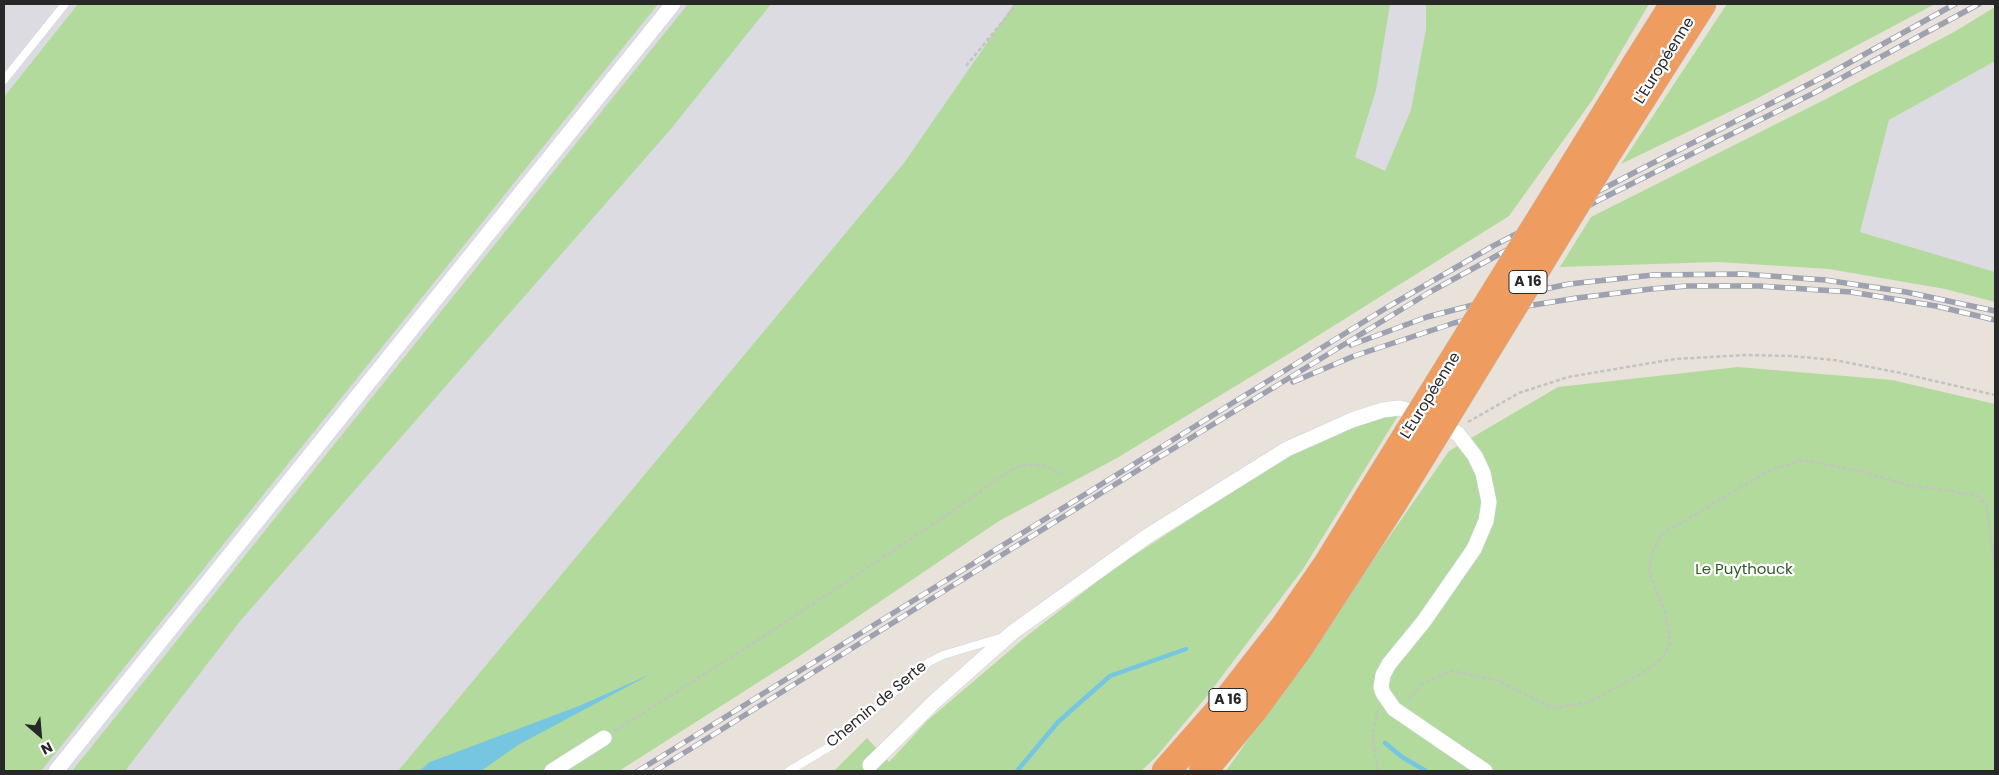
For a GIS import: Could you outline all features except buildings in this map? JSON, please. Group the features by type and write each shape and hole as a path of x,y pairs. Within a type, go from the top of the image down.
{"highway":[{"name":"L'Européenne","path":"1203,771 1236,732 1290,660 1336,592 1383,496 1635,66 1674,4"},
{"name":"L'Européenne","path":"1166,771 1218,712 1285,626 1327,565 1383,496 1702,4"}],"street":[{"path":"56,771 673,4"},
{"name":"Chemin de Serte","path":"1013,632 1146,538 1276,455 1324,431 1364,415 1391,408 1408,409 1428,416 1454,430"},
{"path":"1454,430 1469,447 1484,473 1489,494 1486,521 1479,540 1465,564 1386,670 1382,681 1383,693 1394,709 1485,771"},
{"path":"870,765 934,702 1013,632"},
{"path":"552,771 604,738"}],"lane":[{"path":"4,80 65,4"},
{"name":"Chemin de Serte","path":"790,771 834,744 929,662 943,655 990,642 1013,632"}],"path":[{"path":"966,66 1016,4"},
{"path":"1454,430 1509,398 1557,380 1645,364 1696,358 1760,355 1834,360 1995,395"},
{"path":"1394,709 1407,700 1424,682 1452,671 1497,680 1552,708 1591,702 1647,670 1663,657 1670,643 1665,613 1649,571 1652,553 1661,535 1768,471 1803,460 1864,472 1910,486 1978,496 1987,506 1994,534 1993,566 1995,571"},
{"path":"604,738 775,629 944,517 1009,471 1024,465 1034,464 1048,467 1062,475"},
{"path":"1378,771 1372,735 1383,693"}],"shaded area":[{"path":"4,4 1565,4 1564,126 511,771 4,771"},
{"path":"1995,61 1995,272 1860,232 1889,120"}],"green space":[{"path":"78,4 658,4 41,771 4,771 4,97"},
{"path":"688,4 771,4 670,130 241,620 125,771 72,771"},
{"path":"1014,4 1390,4 1376,90 1355,157 1385,171 1411,110 1426,29 1426,4 1649,4 1593,99 1509,216 1295,350 1117,458 999,521 798,657 619,771 398,771 904,163"},
{"path":"1727,4 1935,4 1756,99 1621,164"},
{"path":"1995,7 1995,61 1889,120 1860,232 1995,272 1995,302 1945,289 1829,269 1718,262 1560,267 1591,217 1824,100 1954,32"},
{"name":"Le Puythouck","path":"1738,367 1892,380 1995,404 1995,771 1226,771 1449,451 1558,387"},
{"path":"1399,414 1303,569 1207,696 1156,757 1141,771 834,771 867,738 889,762 928,720 1028,635 1116,567 1252,479 1302,433"}],"water":[{"path":"651,674 518,745 481,771 419,771 430,762 579,706"}],"waterway":[{"path":"1017,771 1058,722 1110,676 1186,649"},
{"path":"1385,743 1402,757 1426,771"}],"railway":[{"path":"638,771 1386,308 1493,246 1829,74 1955,4"},
{"path":"655,771 1135,472 1430,292 1599,200 1812,94 1979,4"},
{"path":"1351,345 1427,317 1496,299 1569,284 1653,275 1743,274 1825,280 1906,292 1995,311"},
{"path":"1293,382 1354,356 1454,323 1521,307 1651,289 1687,286 1759,286 1851,292 1936,306 1995,320"}]}
